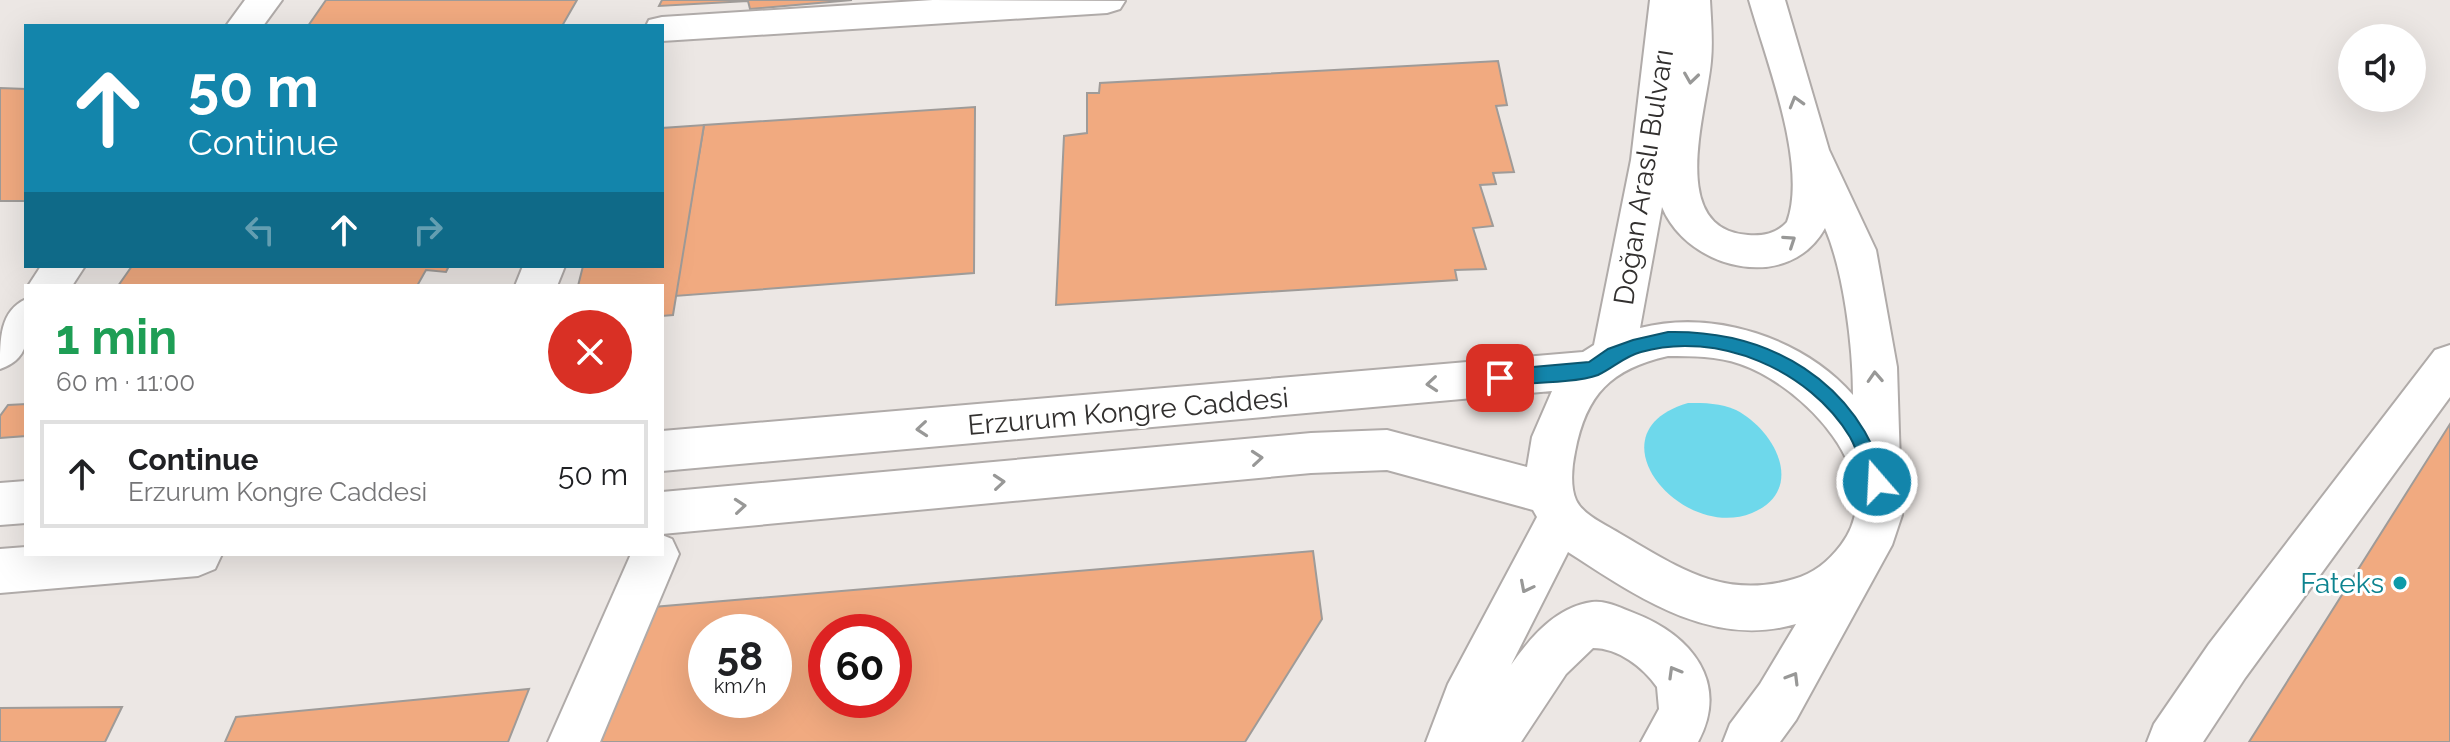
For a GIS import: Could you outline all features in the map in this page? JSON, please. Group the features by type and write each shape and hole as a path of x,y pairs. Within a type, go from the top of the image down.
{"main road":[{"path":"246,24 264,0"},
{"path":"635,24 646,0"},
{"name":"Doğan Araslı Bulvarı","path":"1604,362 1651,160 1668,0"},
{"path":"1692,0 1694,58 1679,166 1679,198 1687,218 1709,239 1736,252 1753,253 1780,248 1800,235 1810,208 1813,179 1810,150"},
{"path":"664,29 1107,1"},
{"path":"1749,742 1784,692 1860,559 1873,535 1878,509 1875,367 1855,250 1810,150 1768,1"},
{"path":"0,351 24,319"},
{"name":"Erzurum Kongre Caddesi","path":"664,451 1604,362 1639,345 1668,339 1697,339 1727,343 1772,359 1812,383 1836,405 1855,429 1869,455 1877,482"},
{"path":"1604,362 1577,386 1565,407 1547,475 1556,506 1637,573 1666,590 1698,601 1731,608 1763,609 1821,593 1843,579 1860,559"},
{"path":"2173,742 2227,661 2450,363"},
{"name":"Erzurum Kongre Caddesi","path":"664,529 1311,453 1387,450 1556,506"},
{"path":"0,504 24,502"},
{"path":"1452,742 1466,702 1556,506"},
{"path":"0,571 175,556"},
{"path":"574,742 652,556"},
{"path":"1492,742 1552,652 1571,635 1590,624 1618,628 1671,663 1685,691 1684,716 1667,742"}],"water":[{"path":"1688,403 1713,404 1736,410 1763,431 1779,460 1781,476 1778,490 1769,503 1752,513 1725,518 1698,512 1674,499 1656,480 1646,458 1646,436 1659,417"}],"building":[{"path":"326,0 577,0 563,24 309,24"},
{"path":"662,0 852,0 750,9 748,1 659,6"},
{"path":"1498,61 1507,105 1496,106 1514,172 1493,173 1496,184 1480,185 1493,226 1473,228 1486,269 1455,270 1457,280 1056,305 1064,136 1087,133 1087,93 1099,93 1100,83"},
{"path":"0,88 24,89 24,201 0,201"},
{"path":"975,107 974,273 675,296 704,125"},
{"path":"704,125 673,315 664,316 664,284 578,284 582,268 664,268 664,128"},
{"path":"131,268 448,268 446,272 426,270 418,284 119,284"},
{"path":"24,404 24,436 0,438 0,416 8,405"},
{"name":"Fateks","path":"2450,424 2450,742 2249,742"},
{"path":"1313,551 1322,619 1245,742 601,742 653,607"},
{"path":"529,689 508,742 225,742 236,717"},
{"path":"122,707 105,742 0,742 0,708"}],"place":[{"name":"Fateks","path":"2400,583"}],"route":[{"path":"1500,378 1593,369 1614,354 1668,339 1727,343 1757,352 1786,366 1812,383 1836,405 1855,429 1869,455 1877,482"}]}
